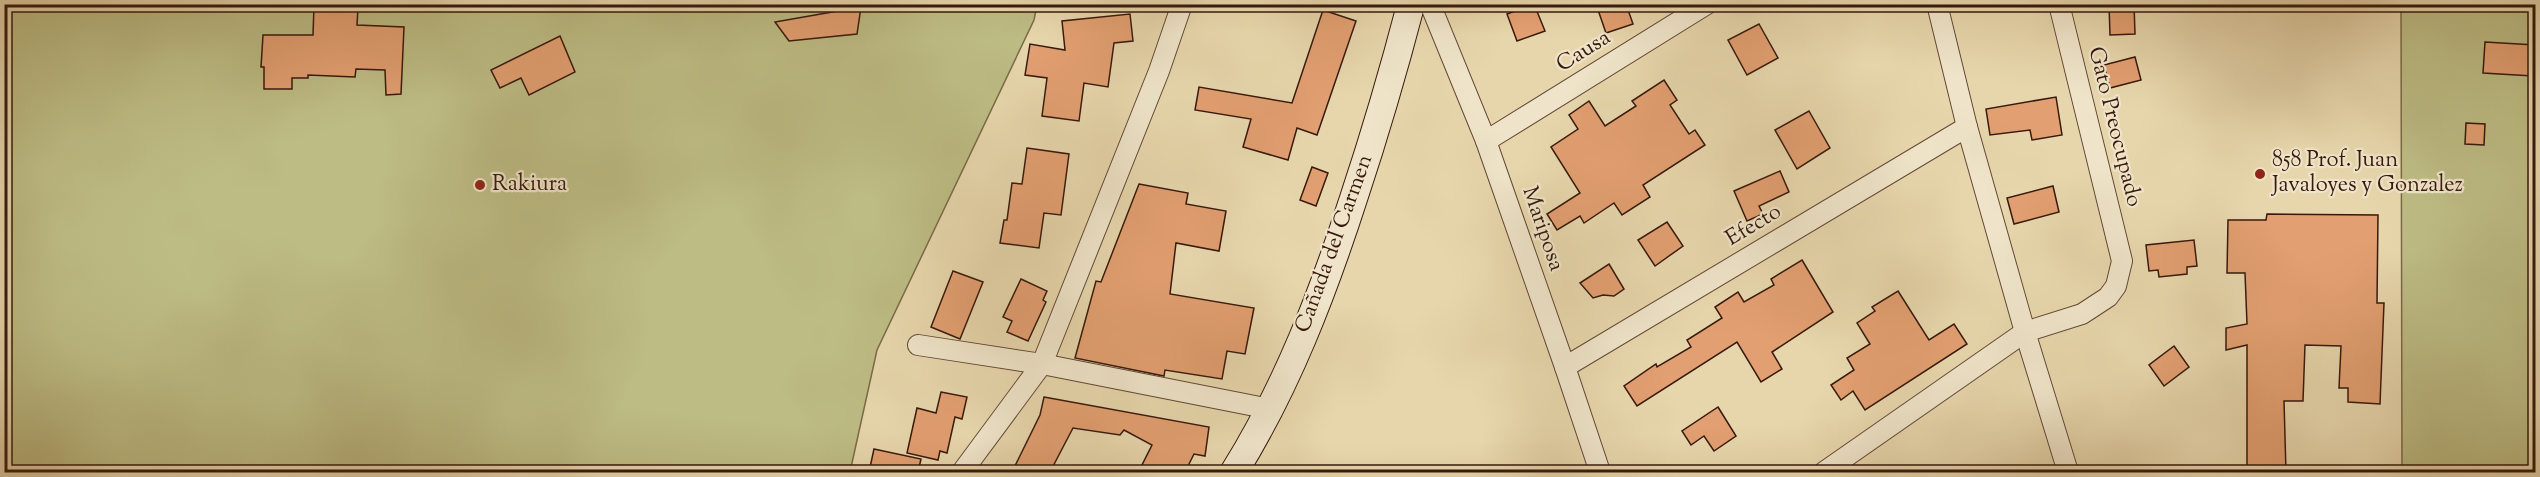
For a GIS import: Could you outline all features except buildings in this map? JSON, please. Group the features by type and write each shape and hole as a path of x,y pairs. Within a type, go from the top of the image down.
{"street":[{"path":"962,472 1042,364 1159,71 1182,4"},
{"name":"Cañada del Carmen","path":"1234,472 1270,409 1327,279 1383,105 1411,4"},
{"name":"Mariposa","path":"1430,4 1486,141 1600,472"},
{"name":"Causa","path":"1486,141 1707,4"},
{"path":"1937,4 1967,126 2025,332 2068,472"},
{"name":"Gato Preocupado","path":"2025,332 2082,314 2108,297 2116,286 2122,261 2059,4"},
{"name":"Efecto","path":"1565,367 1967,126"},
{"path":"1824,472 2025,332"},
{"path":"918,345 1042,364 1270,409"}],"shaded area":[{"name":"Rakiura","path":"4,5 1037,5 1034,20 877,350 850,472 5,472"},
{"path":"2401,5 2535,5 2535,472 2402,472"}],"place":[{"name":"858 Prof. Juan Javaloyes y Gonzalez","path":"2260,174"},
{"name":"Rakiura","path":"480,185"}]}
